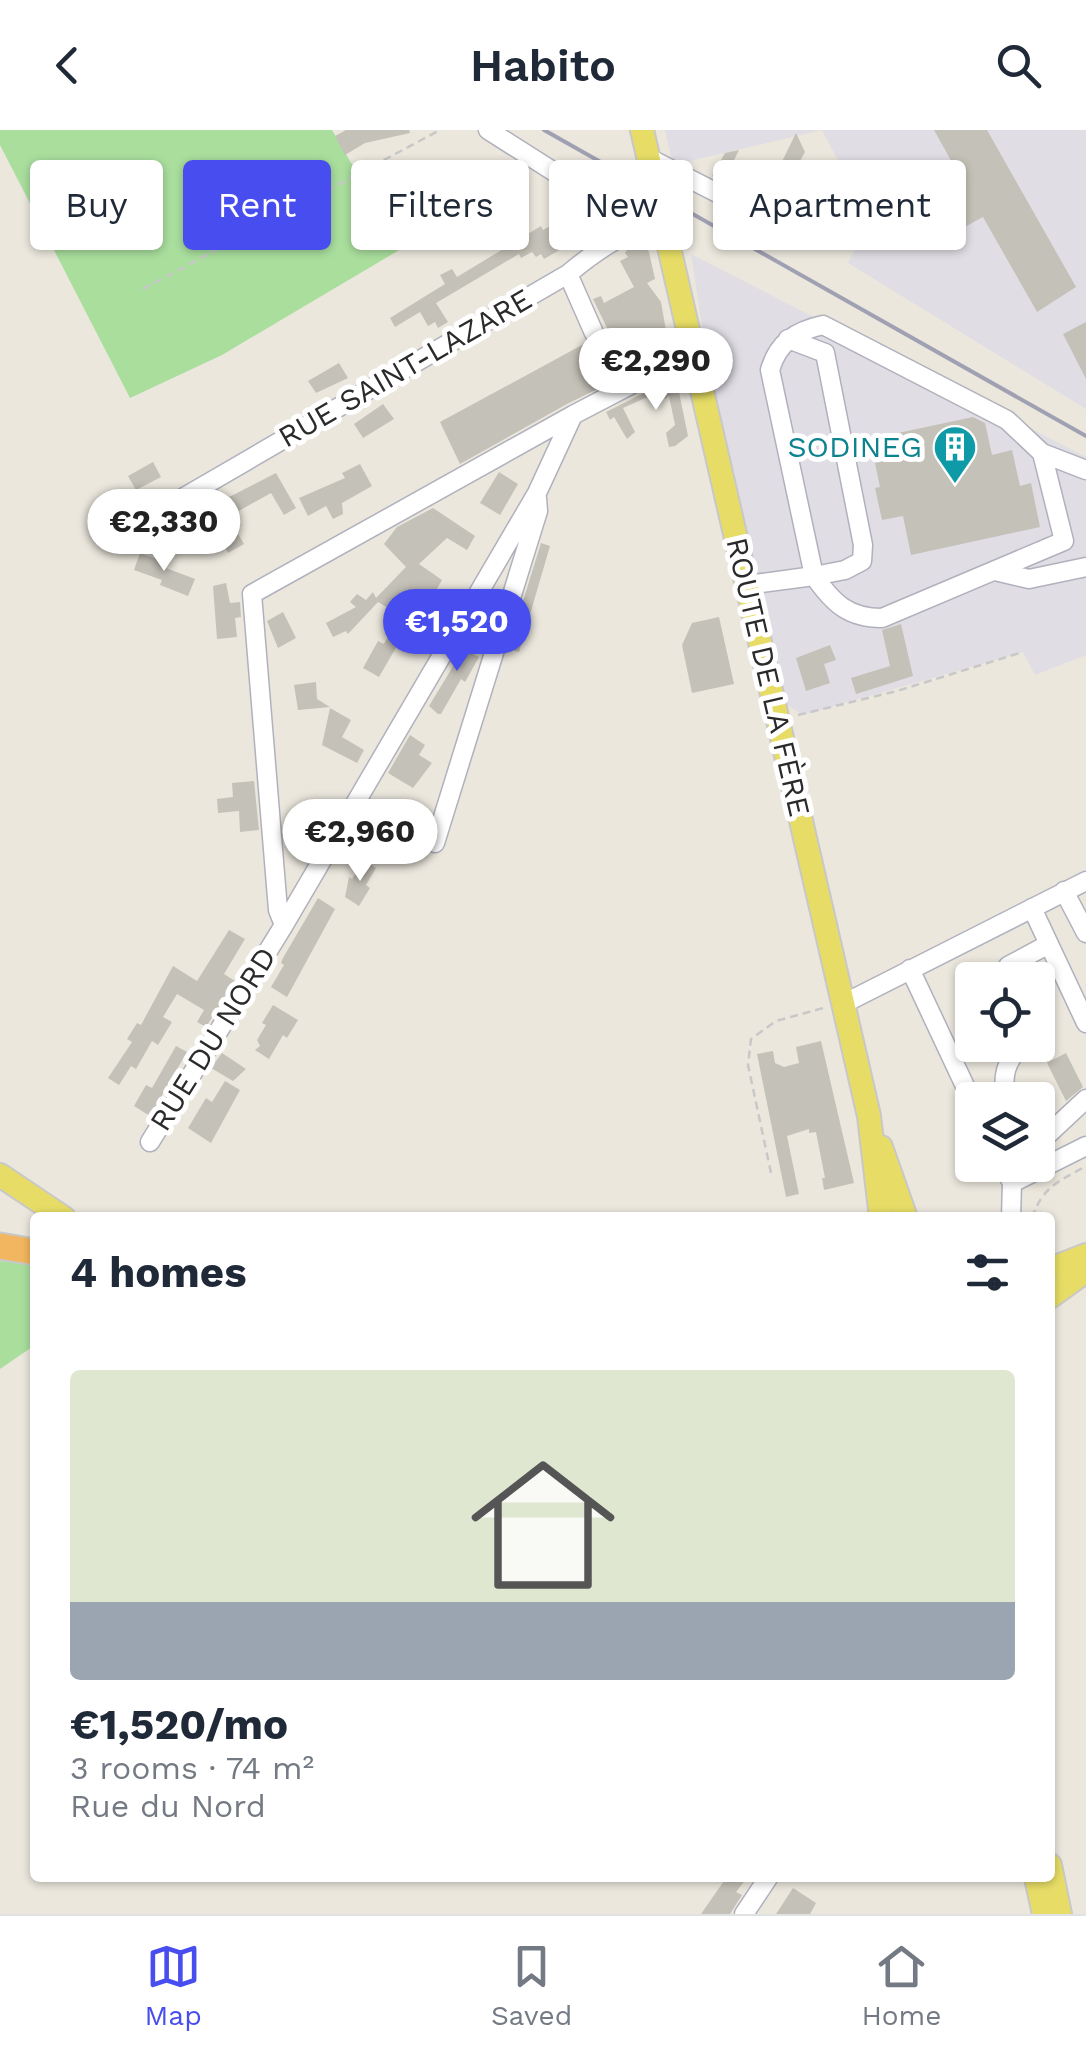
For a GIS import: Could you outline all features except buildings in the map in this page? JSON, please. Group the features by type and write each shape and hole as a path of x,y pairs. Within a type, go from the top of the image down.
{"highway":[{"path":"0,1246 30,1251"}],"main road":[{"name":"ROUTE DE LA FÈRE","path":"642,130 648,158"},
{"name":"ROUTE DE LA FÈRE","path":"663,250 696,359 869,1116 904,1212"},
{"name":"ROUTE DE LA FÈRE","path":"869,1116 879,1212"},
{"path":"0,1174 55,1212"},
{"path":"1055,1268 1086,1255"},
{"path":"1055,1293 1086,1271"},
{"path":"1037,1882 1044,1914"},
{"path":"1053,1882 1060,1914"}],"street":[{"path":"488,130 549,166"},
{"path":"648,158 713,191"},
{"name":"RUE SAINT-LAZARE","path":"167,507 568,274 600,250"},
{"path":"568,274 594,333"},
{"path":"1042,453 1064,541 882,618 848,613 830,598 814,576 770,370 776,351 804,329 824,326 1008,420 1042,453 1086,470"},
{"path":"747,585 845,570 862,561 863,545 825,352 788,339"},
{"path":"284,925 278,910 252,594 573,415 663,368 696,359"},
{"name":"RUE DU NORD","path":"150,1142 284,925 537,493 573,415"},
{"path":"435,843 538,511 537,493"},
{"path":"130,502 167,507 182,531"},
{"path":"995,571 1029,579 1086,567"},
{"path":"843,1004 1086,880"},
{"path":"1064,891 1086,933"},
{"path":"1032,908 1086,1023"},
{"path":"1015,962 1049,944"},
{"path":"910,969 963,1082"},
{"path":"1005,1082 1009,1062"},
{"path":"1005,1069 1011,1082"},
{"path":"1055,1125 1086,1099"},
{"path":"1055,1162 1086,1146"},
{"path":"1011,1212 1012,1183"},
{"path":"744,1914 765,1882"}],"path":[{"path":"142,289 440,130"},
{"path":"594,333 606,331 634,383"},
{"path":"777,717 896,690 1023,652"},
{"path":"771,1174 748,1066 750,1039 776,1021 843,1004"},
{"path":"1034,1212 1046,1188 1086,1166"}],"shaded area":[{"path":"665,130 822,130 693,160 672,160"},
{"path":"822,130 1086,130 1086,409 848,263 855,250 966,250 966,160 838,160"},
{"path":"691,254 1086,457 1086,655 1035,675 1023,652 803,715 757,687"}],"green space":[{"path":"0,130 332,130 351,163 351,250 399,250 222,355 130,398 54,250 163,250 163,160 30,160 30,203 0,145"},
{"path":"0,1261 30,1264 30,1348 0,1369"}],"railway":[{"path":"544,130 1086,436"}],"place":[{"name":"SODINEG","path":"955,485"}]}
